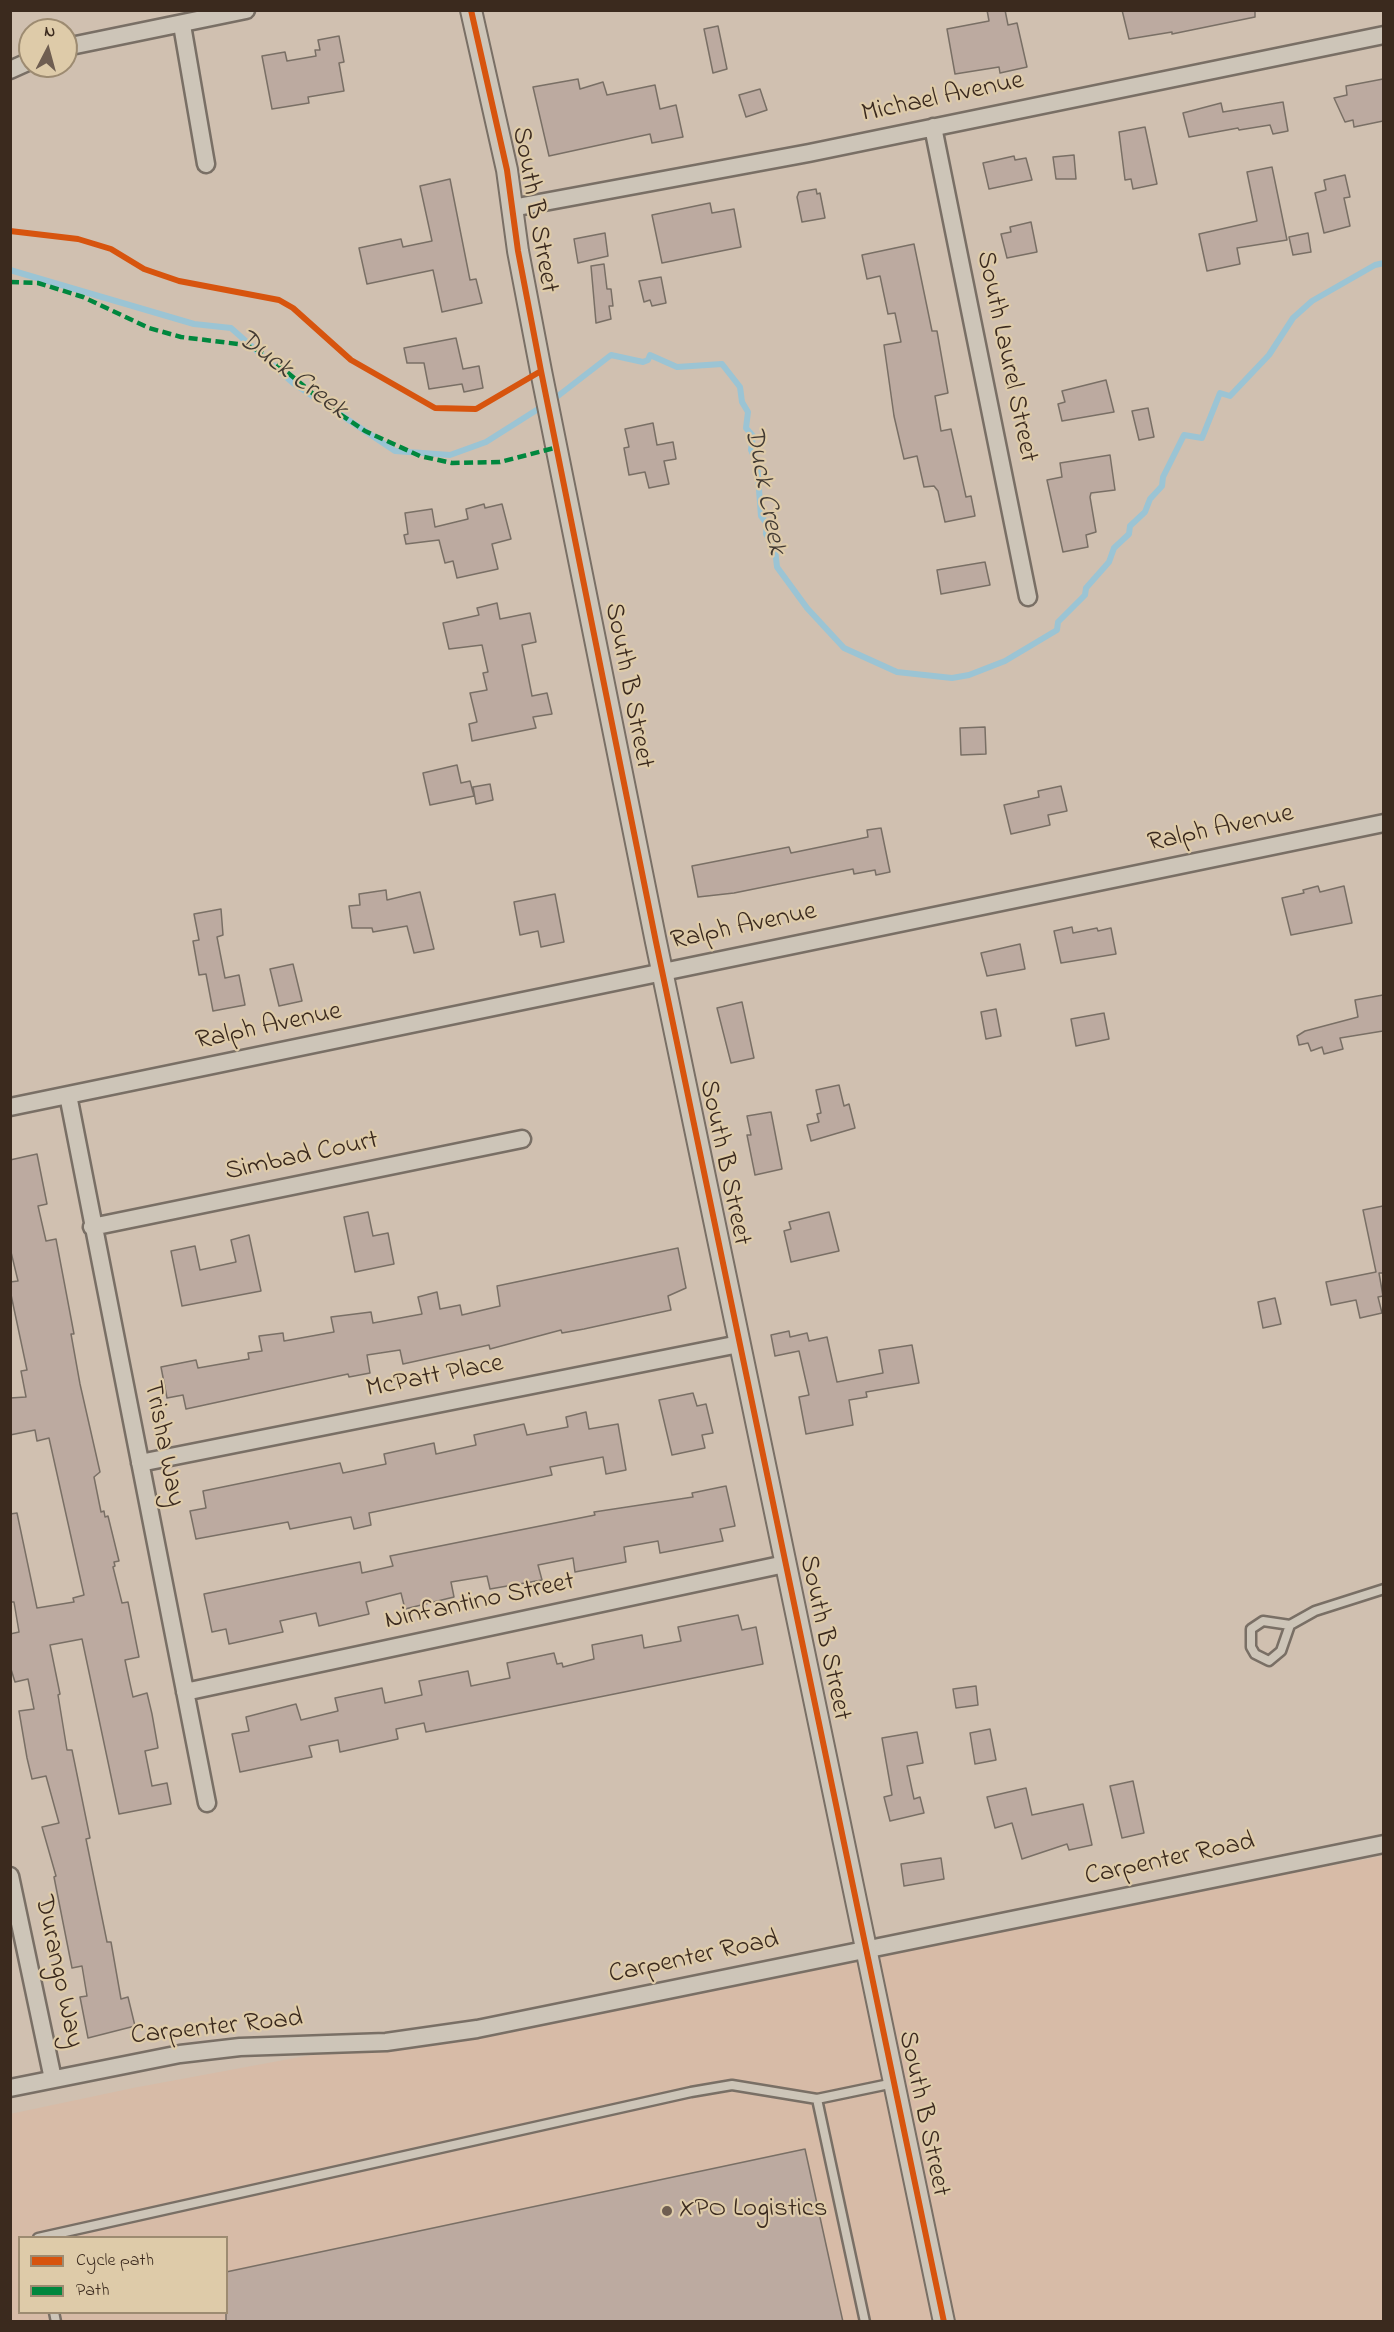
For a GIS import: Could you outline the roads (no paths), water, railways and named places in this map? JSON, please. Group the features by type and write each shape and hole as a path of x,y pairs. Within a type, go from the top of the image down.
{"street":[{"path":"78,45 246,10"},
{"name":"South B Street","path":"471,10 507,170 543,381 739,1344 944,2322"},
{"path":"182,25 206,164"},
{"name":"Michael Avenue","path":"512,208 933,127 1383,35"},
{"name":"South Laurel Street","path":"933,127 1028,597"},
{"name":"Ralph Avenue","path":"10,1107 1383,823"},
{"name":"Trisha Way","path":"68,1095 92,1227 207,1803"},
{"name":"Simbad Court","path":"92,1227 522,1139"},
{"name":"McPatt Place","path":"140,1463 739,1344"},
{"name":"Ninfantino Street","path":"185,1692 785,1564"},
{"name":"Carpenter Road","path":"10,2088 180,2054 240,2047 386,2042 440,2036 1383,1844"},
{"name":"Durango Way","path":"11,1877 53,2079"}],"lane":[{"path":"1290,1625 1281,1651 1269,1661 1255,1654 1251,1647 1251,1629 1263,1621 1290,1625 1315,1611 1383,1589"},
{"path":"47,2236 691,2092 732,2085 817,2099 895,2083"},
{"path":"817,2099 865,2322"}],"waterway":[{"name":"Duck Creek","path":"10,270 194,324 231,328 293,383 395,451 450,455 486,442 554,399 611,355 643,362 648,360 650,355 677,367 722,364 740,387 742,402 748,412 746,428 753,436 751,450 757,463 761,516 767,524 766,534 775,549 777,567 807,608 844,648 897,672 952,678 969,675 1005,661 1057,630 1058,622 1085,595 1086,588 1109,562 1114,548 1129,534 1130,526 1145,512 1150,499 1162,486 1163,477 1184,435 1202,438 1220,393 1230,396 1269,355 1293,318 1312,301 1375,265 1384,263"}],"place":[{"name":"XPO Logistics","path":"667,2211"}]}
